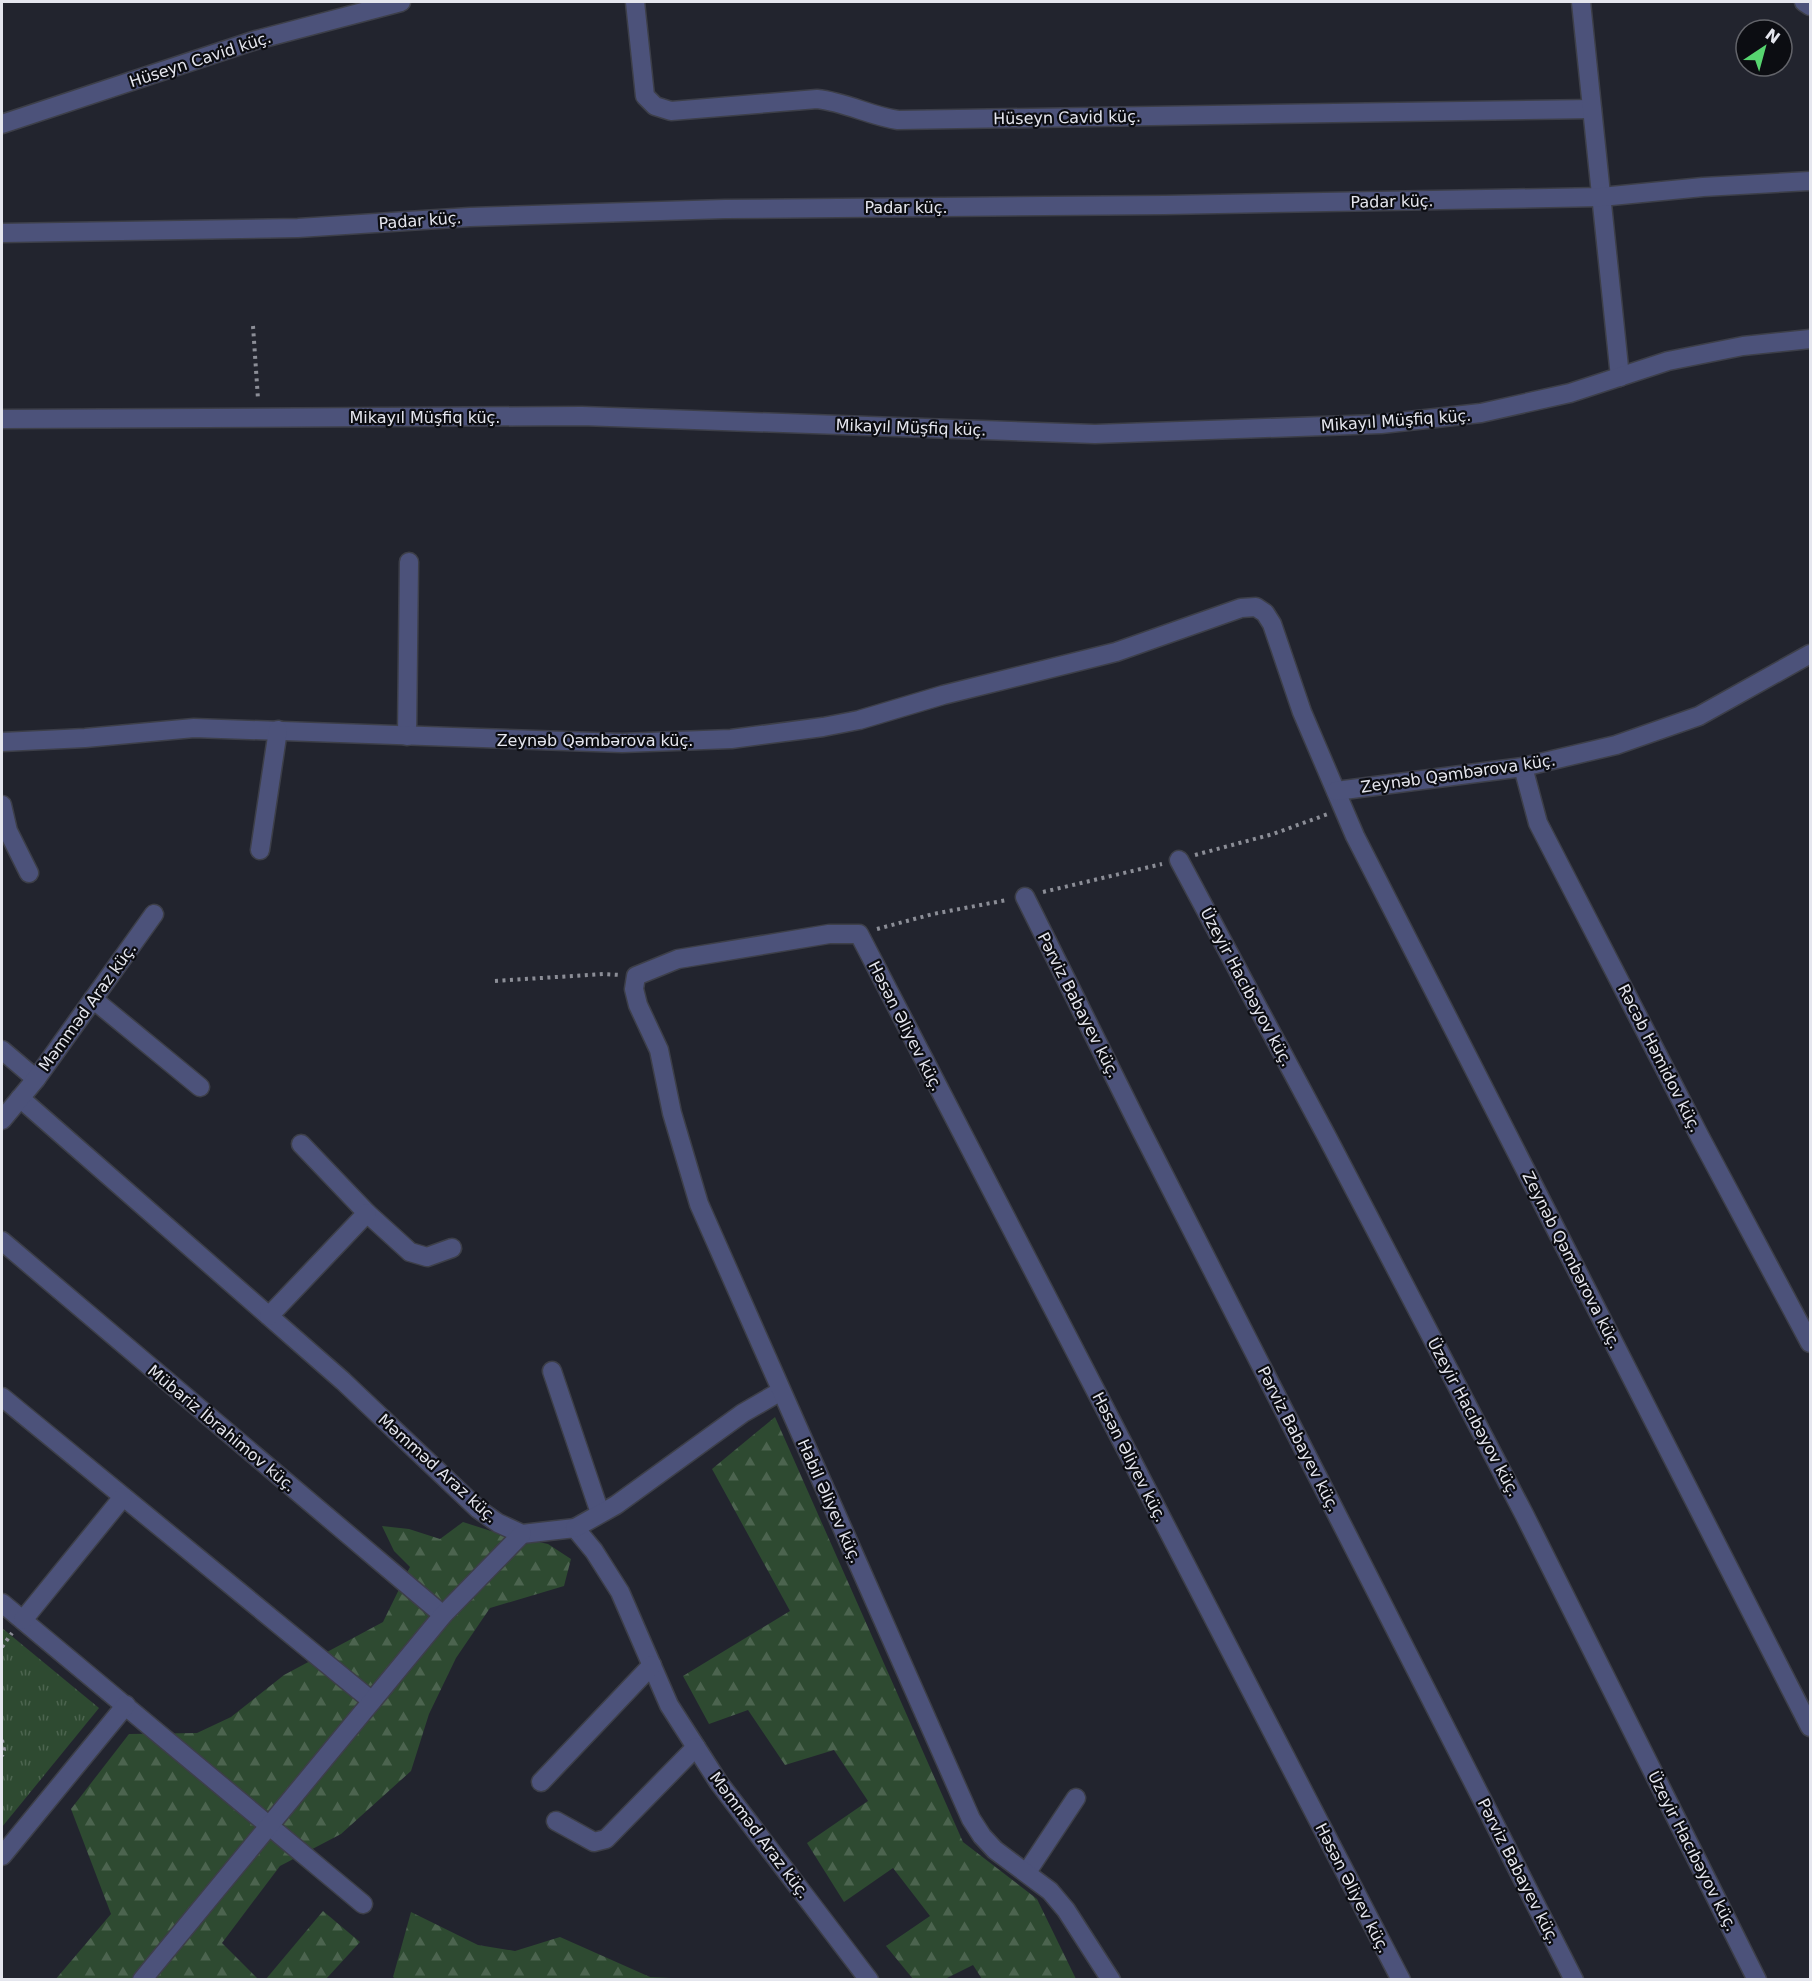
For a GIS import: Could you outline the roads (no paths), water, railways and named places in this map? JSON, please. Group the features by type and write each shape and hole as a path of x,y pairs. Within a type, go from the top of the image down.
{"street":[{"name":"Hüseyn Cavid küç.","path":"2,124 256,40 400,2"},
{"name":"Hüseyn Cavid küç.","path":"635,2 645,96 655,106 671,111 817,99 836,101 877,117 898,120 1592,109"},
{"path":"1581,2 1620,377"},
{"path":"1804,2 1810,6"},
{"name":"Padar küç.","path":"2,233 298,228 470,217 725,209 1165,206 1601,197 1703,187 1810,181"},
{"name":"Mikayıl Müşfiq küç.","path":"2,419 582,416 1095,434 1370,425 1481,413 1570,393 1668,361 1743,346 1810,339"},
{"path":"407,736 409,562"},
{"name":"Zeynəb Qəmbərova küç.","path":"2,742 85,738 194,728 622,743 731,739 859,720 943,694 1116,652 1241,608 1256,607 1272,624 1302,712 1355,836 1810,1727"},
{"name":"Zeynəb Qəmbərova küç.","path":"1336,791 1523,767 1616,745 1699,716 1810,654"},
{"path":"260,850 278,730"},
{"name":"Rəcəb Həmidov küç.","path":"1523,767 1538,823 1810,1342"},
{"path":"2,805 8,831 29,873"},
{"name":"Üzeyir Hacıbəyov küç.","path":"1179,860 1332,1145 1519,1503 1757,1980"},
{"name":"Pərviz Babayev küç.","path":"1025,897 1574,1980"},
{"name":"Məmməd Araz küç.","path":"2,1120 36,1079 154,914"},
{"name":"Habil Əliyev küç.","path":"859,934 829,934 678,959 636,976 634,989 638,1005 658,1050 672,1113 699,1204 971,1819 995,1850 1050,1891 1066,1910 1111,1980"},
{"name":"Həsən Əliyev küç.","path":"859,934 1401,1980"},
{"path":"93,999 200,1087"},
{"path":"2,1050 36,1079"},
{"name":"Məmməd Araz küç.","path":"20,1098 343,1381 478,1509 498,1523 522,1534"},
{"path":"301,1144 367,1213 410,1252 427,1257 452,1248"},
{"path":"269,1316 367,1213"},
{"name":"Mübariz İbrahimov küç.","path":"2,1241 443,1615"},
{"path":"552,1371 600,1513"},
{"path":"142,1980 443,1615 522,1534 575,1528 674,1464 743,1413 781,1391"},
{"path":"2,1397 372,1701"},
{"path":"23,1620 123,1497"},
{"name":"Məmməd Araz küç.","path":"575,1528 594,1551 620,1592 669,1705 696,1747 720,1783 868,1980"},
{"path":"2,1603 363,1904"},
{"path":"541,1782 652,1665"},
{"path":"2,1856 126,1705"},
{"path":"556,1821 594,1842 606,1839 696,1747"},
{"path":"1027,1872 1076,1798"}]}
